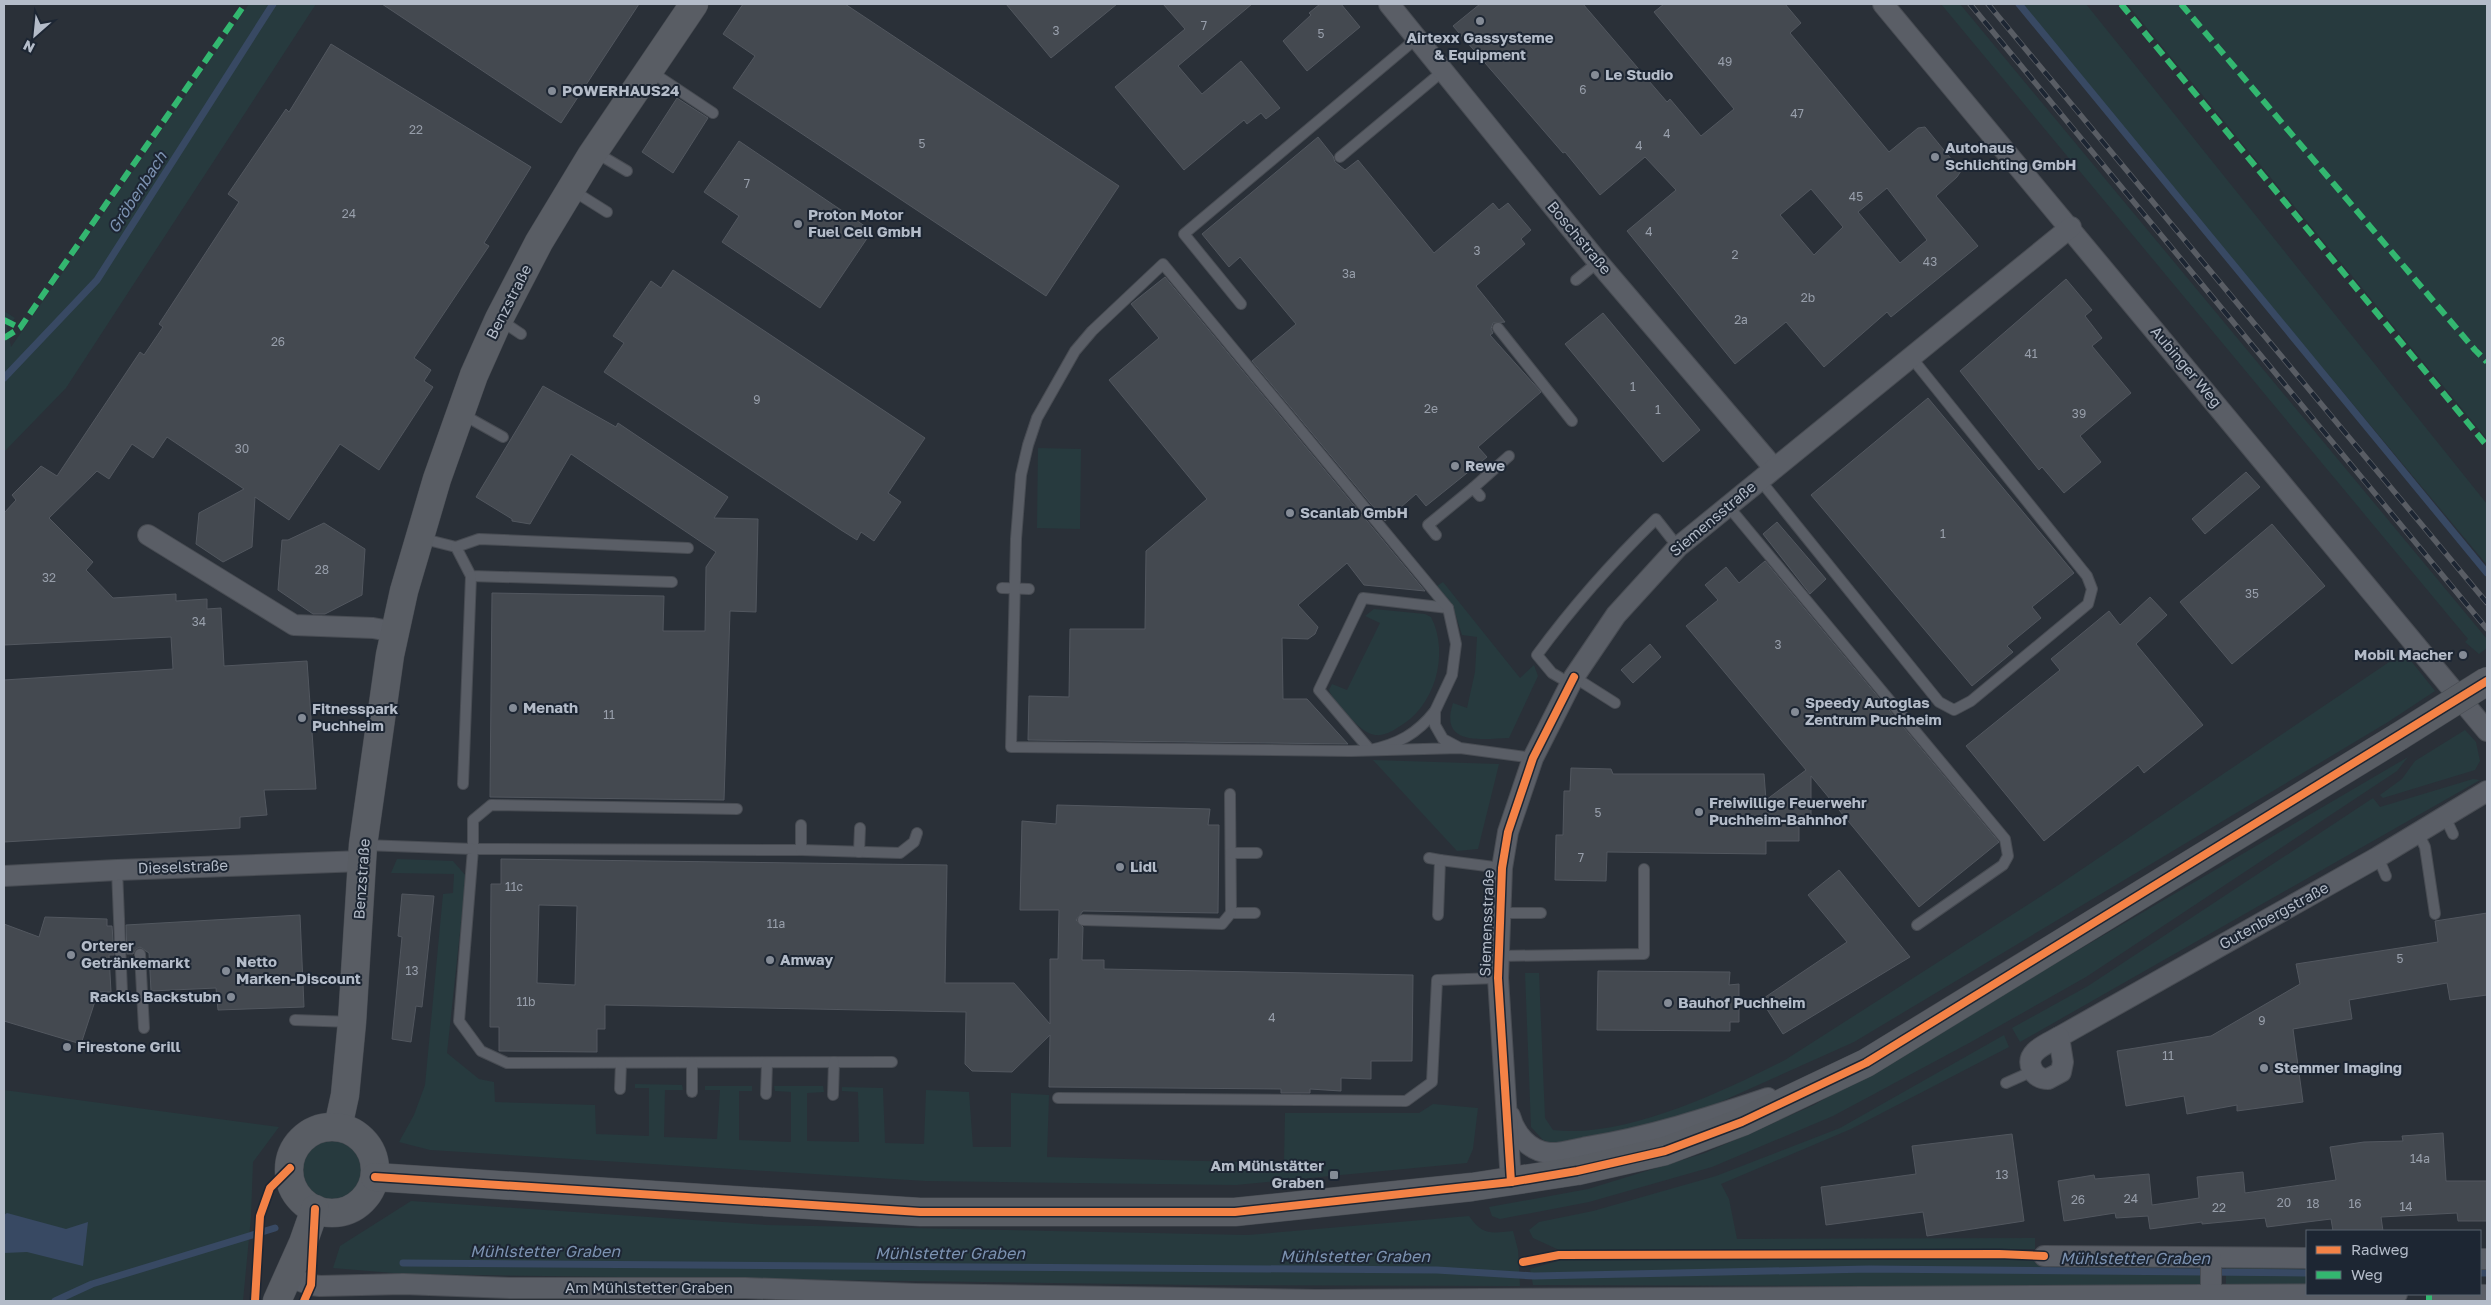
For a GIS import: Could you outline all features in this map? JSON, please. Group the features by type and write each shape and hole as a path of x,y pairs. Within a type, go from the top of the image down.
{"street":[{"name":"Benzstraße","path":"338,1127 345,1095 352,1022 363,853 395,632 419,537 459,413 510,326 570,188 694,4"},
{"name":"Boschstraße","path":"1388,4 1444,70 1466,107 1501,151 1598,262 1767,474"},
{"name":"Aubinger Weg","path":"1883,4 2071,227 2487,731"},
{"name":"Siemensstraße","path":"1511,1182 1498,978 1502,868 1508,832 1533,758 1572,681 1593,645 1616,615 1678,547 2071,227"},
{"path":"148,535 294,625 373,628 395,632"},
{"path":"375,1176 920,1212 1235,1212 1511,1182 1577,1171 1665,1151 1742,1122 1866,1062 2487,681"},
{"name":"Gutenbergstraße","path":"2033,1071 2030,1063 2034,1052 2418,833 2449,826 2487,791"},
{"name":"Dieselstraße","path":"4,876 363,853"},
{"path":"2033,1071 2038,1077 2048,1079 2061,1072 2063,1062 2059,1037"},
{"path":"1507,1106 1515,1132 1528,1144 1549,1153 1627,1141 1707,1118 1866,1062"},
{"path":"338,1127 359,1136 366,1144 372,1154 375,1176 366,1197 348,1210 326,1212 315,1209 299,1197 290,1178 291,1158 298,1145 309,1134 318,1130 338,1127"},
{"path":"277,1301 289,1277 315,1209"},
{"path":"2044,1256 2211,1259 2306,1258"},
{"path":"2211,1259 2211,1294"},
{"name":"Am Mühlstetter Graben","path":"289,1277 311,1285 320,1286 403,1284 510,1288 744,1288 916,1298 1527,1300 2306,1294"}],"lane":[{"path":"1241,304 1184,234 1417,38"},
{"path":"649,70 713,113"},
{"path":"1340,157 1444,70"},
{"path":"594,151 627,171"},
{"path":"570,188 607,212"},
{"path":"1576,280 1598,262"},
{"path":"1370,750 1390,746 1407,738 1424,725 1435,711 1452,675 1456,644 1448,608 1163,264 1092,331 1071,359 1037,418 1021,475 1014,588 1011,747 1370,750 1460,748 1533,758"},
{"path":"1498,328 1572,421"},
{"path":"1767,474 1939,702 1954,710 1971,701 2088,604 2092,589 2087,576 1911,358"},
{"path":"459,413 503,438"},
{"path":"1436,535 1428,525 1509,456"},
{"path":"1473,488 1480,496"},
{"path":"1728,506 2005,840 2008,856 2002,865 1917,925"},
{"path":"1615,704 1572,681 1552,673 1537,654 1575,604 1615,559 1656,519 1678,547"},
{"path":"419,537 456,547 480,539 688,548"},
{"path":"456,547 471,576 464,784"},
{"path":"471,576 672,582"},
{"path":"1002,588 1029,589"},
{"path":"1370,750 1319,690 1363,598 1448,608"},
{"path":"1435,711 1436,725 1443,739 1460,748"},
{"path":"1083,920 1222,924 1231,913 1230,794"},
{"path":"736,809 491,804 472,820 473,848 459,1021 481,1051 508,1063 892,1062"},
{"path":"801,825 801,850"},
{"path":"859,852 860,828"},
{"path":"363,853 473,848 801,850 900,853 914,842 917,832"},
{"path":"2418,833 2425,847 2435,914"},
{"path":"1231,853 1257,853"},
{"path":"2378,857 2386,876"},
{"path":"1438,916 1435,859 1502,868"},
{"path":"1498,956 1644,954 1644,869"},
{"path":"117,870 122,992"},
{"path":"1231,913 1255,913"},
{"path":"1499,913 1541,913"},
{"path":"140,954 144,1028"},
{"path":"1058,1098 1406,1101 1432,1082 1437,980 1498,978"},
{"path":"295,1020 352,1022"},
{"path":"833,1095 834,1062"},
{"path":"620,1089 621,1063"},
{"path":"692,1063 692,1092"},
{"path":"766,1094 767,1063"},
{"path":"2006,1083 2033,1071"}],"green space":[{"path":"249,4 316,4 66,388 4,452 4,311 15,318 7,327 11,347"},
{"path":"1941,4 1960,4 2487,639 2487,648 2479,654 2465,642 2468,639"},
{"path":"2019,4 2086,4 2487,504 2487,565"},
{"path":"2127,4 2487,4 2487,439"},
{"path":"1038,448 1081,449 1080,529 1037,528"},
{"path":"1443,582 1520,678 1534,665 1538,676 1509,738 1475,739 1457,733 1452,727 1450,717 1453,703 1467,708 1475,672 1477,637 1462,635 1455,613 1437,586"},
{"path":"1374,609 1425,614 1431,617 1437,632 1439,647 1439,663 1435,679 1421,707 1410,719 1397,728 1378,735 1363,730 1335,700 1329,690 1332,684 1347,690 1380,623 1365,616"},
{"path":"2404,652 2435,691 2388,722 1854,1042 1718,1103 1649,1127 1559,1146 1543,1140 1531,1127 1525,973 1539,973 1545,1118 1553,1130 1581,1131 1610,1127 1641,1120 1703,1099 1785,1060 2060,884"},
{"path":"2465,730 2476,742 2480,761 2475,770 2383,798 2380,795 2402,779 2415,761"},
{"path":"2408,757 2397,771 2086,977 1971,1042 1833,1116 1712,1167 1589,1202 1500,1219 1492,1216 1489,1207 1588,1189 1705,1153 1814,1105"},
{"path":"1373,760 1499,764 1478,849 1457,851"},
{"path":"2473,779 2480,780 2020,1042 2012,1028 2088,986 2373,798 2380,807"},
{"path":"397,859 453,861 466,876 447,1053 479,1079 494,1082 495,1102 595,1105 596,1134 649,1136 649,1088 635,1088 635,1084 682,1085 683,1090 665,1090 664,1137 717,1139 720,1090 705,1090 705,1086 752,1086 752,1091 739,1091 739,1140 791,1142 791,1092 775,1091 774,1086 823,1086 824,1092 807,1093 807,1141 859,1142 858,1092 842,1091 842,1087 883,1088 885,1143 924,1144 926,1090 969,1092 973,1147 1011,1147 1011,1093 1049,1095 1047,1157 1284,1163 1285,1113 1419,1113 1433,1104 1478,1108 1473,1149 1467,1163 1236,1185 925,1181 430,1150 399,1142 414,1115 425,1085 443,894 453,893 454,874 391,873"},
{"path":"2004,1035 2009,1047 1851,1129 1721,1184 1729,1199 1737,1239 2035,1238 2035,1249 1559,1250 1533,1238 1529,1230 1539,1222 1593,1211 1716,1176 1840,1128"},
{"path":"4,1090 279,1127 253,1162 251,1217 243,1301 4,1301"},
{"path":"332,1136 345,1139 356,1146 363,1157 366,1170 363,1183 356,1194 345,1201 332,1204 319,1201 308,1194 301,1183 298,1170 301,1157 308,1146 319,1139"},
{"path":"411,1201 766,1225 1248,1235 1469,1216 1479,1227 1488,1232 1513,1231 1518,1250 1520,1286 1198,1285 405,1274 333,1268 340,1246"},
{"path":"2035,1259 2201,1262 2202,1287 1533,1285 1530,1269 1561,1260"},
{"path":"2226,1263 2306,1263 2306,1287 2226,1287"}],"water":[{"path":"7,1213 66,1229 88,1222 83,1266 27,1252 4,1253 4,1215"}],"building":[{"path":"382,4 639,4 561,123"},
{"path":"743,4 845,4 1119,186 1046,296 733,88 755,56 723,34"},
{"path":"1006,4 1117,4 1051,58"},
{"path":"1163,4 1252,4 1178,66 1202,94 1241,61 1280,108 1266,119 1261,113 1247,124 1244,120 1184,170 1115,87 1185,29"},
{"path":"1320,4 1341,4 1360,27 1307,71 1283,41"},
{"path":"1480,4 1583,4 1667,102 1670,99 1701,136 1734,109 1654,12 1664,4 1785,4 1801,23 1790,33 1889,152 1918,128 1925,127 1961,171 1936,196 1978,246 1891,317 1887,312 1824,367 1786,322 1735,364 1627,231 1676,190 1645,157 1600,195 1565,152 1563,153 1453,26","holes":["1887,188 1927,240 1900,263 1858,212","1811,189 1843,227 1814,255 1780,215"]},
{"path":"331,44 531,167 484,243 489,246 414,358 431,370 424,381 433,387 379,470 340,444 289,520 255,497 252,547 223,562 196,544 199,513 244,489 167,437 153,458 132,444 109,479 97,471 49,518 93,562 86,570 113,598 176,594 176,601 207,599 207,609 221,608 224,666 307,661 316,789 264,790 267,815 240,817 240,828 4,842 4,680 173,669 171,637 4,645 4,513 16,500 12,495 41,466 57,476 140,352 144,355 163,327 159,324 239,202 228,194 286,109 289,112"},
{"path":"677,98 708,118 673,173 642,152"},
{"path":"1318,137 1333,156 1335,162 1345,170 1358,160 1434,253 1493,203 1499,210 1508,203 1531,230 1521,239 1525,244 1476,286 1505,322 1493,323 1491,329 1493,333 1490,335 1541,392 1478,447 1487,457 1426,506 1416,494 1385,521 1252,361 1296,324 1240,257 1229,267 1202,234"},
{"name":"Proton Motor Fuel Cell GmbH","path":"739,141 872,231 820,308 722,242 739,216 704,192"},
{"path":"673,270 925,438 888,493 901,502 874,541 861,532 857,540 841,530 604,372 624,343 613,336 651,281 661,288"},
{"name":"Scanlab GmbH","path":"1165,277 1425,591 1364,585 1347,563 1298,605 1318,627 1315,634 1308,639 1282,638 1283,699 1307,699 1348,744 1028,740 1029,696 1069,697 1070,629 1145,629 1146,551 1207,499 1109,380 1159,338 1131,304"},
{"path":"2066,279 2092,310 2085,316 2102,338 2092,346 2131,393 2080,436 2101,462 2064,493 2042,467 2039,470 1960,371"},
{"path":"1603,313 1700,430 1663,462 1565,344"},
{"path":"543,386 616,427 618,423 728,497 714,518 758,519 756,612 730,611 724,800 490,797 492,593 664,596 663,631 705,631 706,567 716,552 571,454 530,524 512,521 512,519 476,497"},
{"path":"1928,398 2074,573 2032,607 2041,618 2007,646 2013,652 1972,686 1811,495"},
{"path":"2246,472 2260,487 2205,534 2192,519"},
{"path":"1777,522 1826,579 1810,594 1763,534"},
{"path":"324,523 365,549 362,595 325,614 313,614 278,590 282,540 288,540"},
{"path":"2272,524 2325,586 2232,664 2180,602"},
{"path":"1765,561 1999,842 1919,907 1811,776 1811,825 1799,825 1799,841 1766,841 1766,854 1607,852 1606,881 1555,880 1556,835 1563,835 1564,791 1570,791 1571,768 1611,769 1613,774 1764,774 1766,800 1806,770 1686,626 1718,600 1705,585 1726,567 1739,583"},
{"path":"2150,597 2167,615 2136,644 2203,725 2144,773 2138,765 2044,841 1966,746 2060,670 2051,659 2109,611 2120,625"},
{"path":"1650,644 1661,657 1633,683 1621,670"},
{"path":"1057,805 1210,809 1208,825 1219,825 1218,913 1083,911 1076,920 1083,927 1082,960 1104,960 1104,969 1413,975 1412,1061 1371,1061 1371,1079 1341,1078 1341,1091 1310,1089 1310,1093 1281,1093 1281,1089 1049,1087 1050,1035 1012,1072 972,1071 965,1064 966,1012 605,1005 605,1029 597,1029 597,1052 499,1051 499,1027 490,1027 491,884 501,884 501,859 947,865 945,983 1014,983 1050,1024 1050,959 1058,959 1059,910 1020,910 1022,821 1056,824","holes":["539,905 577,906 575,985 537,983"]},
{"path":"1839,870 1910,957 1783,1034 1761,1000 1847,942 1808,895"},
{"path":"402,894 434,896 422,1007 416,1006 411,1042 392,1039 402,937 398,936"},
{"path":"2487,913 2487,995 2450,1000 2447,983 2349,1000 2352,1019 2293,1029 2303,1102 2237,1111 2237,1105 2187,1114 2184,1096 2126,1106 2117,1051 2211,1036 2300,984 2296,964 2438,942 2435,921"},
{"name":"Netto Marken-Discount","path":"300,915 304,1007 218,1010 216,988 151,991 149,953 140,947 133,954 127,954 126,925"},
{"name":"Orterer Getränkemarkt","path":"45,917 107,919 107,926 112,926 114,955 109,955 111,992 98,992 81,1044 4,1021 4,924 39,937"},
{"name":"Bauhof Puchheim","path":"1598,971 1730,972 1729,985 1739,984 1739,1022 1730,1022 1730,1031 1597,1030"},
{"path":"2443,1133 2446,1181 2487,1181 2487,1221 2458,1221 2457,1213 2381,1217 2383,1230 2333,1230 2331,1219 2267,1227 2265,1218 2202,1224 2202,1222 2150,1229 2148,1216 2116,1218 2115,1213 2064,1221 2058,1181 2094,1175 2095,1179 2149,1174 2152,1205 2199,1198 2197,1177 2243,1172 2245,1193 2336,1180 2330,1147 2364,1142 2403,1141 2402,1136"},
{"path":"2012,1134 2024,1221 1927,1236 1923,1212 1826,1225 1821,1187 1916,1174 1912,1146"}],"waterway":[{"name":"Gröbenbach","path":"4,378 97,280 273,4"},
{"path":"2019,4 2487,573"},
{"name":"Mühlstetter Graben","path":"55,1301 92,1284 275,1228"},
{"name":"Mühlstetter Graben","path":"403,1263 1437,1270 1534,1276 1869,1269 2306,1273"},
{"name":"Mühlstetter Graben","path":"2481,1273 2487,1273"}],"railway":[{"path":"1970,4 2487,629"},
{"path":"1988,4 2487,603"}],"marked path":[{"path":"4,338 20,328 245,4"},
{"path":"2121,4 2487,446"},
{"path":"2181,4 2487,362"},
{"path":"4,320 20,328"},
{"path":"2429,1295 2429,1301"}],"cycle path":[{"path":"1511,1182 1498,978 1502,868 1508,832 1533,758 1574,677"},
{"path":"375,1177 920,1212 1235,1212 1511,1182 1577,1171 1665,1151 1742,1122 1866,1063 2487,681"},
{"path":"255,1301 260,1216 270,1188 290,1168"},
{"path":"304,1301 311,1285 315,1209"},
{"path":"1523,1262 1559,1255 1999,1254 2044,1256"}],"place":[{"name":"Airtexx Gassysteme & Equipment","path":"1480,21"},
{"name":"Le Studio","path":"1595,75"},
{"name":"POWERHAUS24","path":"552,91"},
{"name":"Autohaus Schlichting GmbH","path":"1935,157"},
{"name":"Proton Motor Fuel Cell GmbH","path":"798,224"},
{"name":"Rewe","path":"1455,466"},
{"name":"Scanlab GmbH","path":"1290,513"},
{"name":"Mobil Macher","path":"2463,655"},
{"name":"Menath","path":"513,708"},
{"name":"Speedy Autoglas Zentrum Puchheim","path":"1795,712"},
{"name":"Fitnesspark Puchheim","path":"302,718"},
{"name":"Freiwillige Feuerwehr Puchheim-Bahnhof","path":"1699,812"},
{"name":"Lidl","path":"1120,867"},
{"name":"Orterer Getränkemarkt","path":"71,955"},
{"name":"Amway","path":"770,960"},
{"name":"Netto Marken-Discount","path":"226,971"},
{"name":"Rackls Backstubn","path":"231,997"},
{"name":"Bauhof Puchheim","path":"1668,1003"},
{"name":"Firestone Grill","path":"67,1047"},
{"name":"Stemmer Imaging","path":"2264,1068"},
{"name":"Am Mühlstätter Graben","path":"1334,1175"}]}
